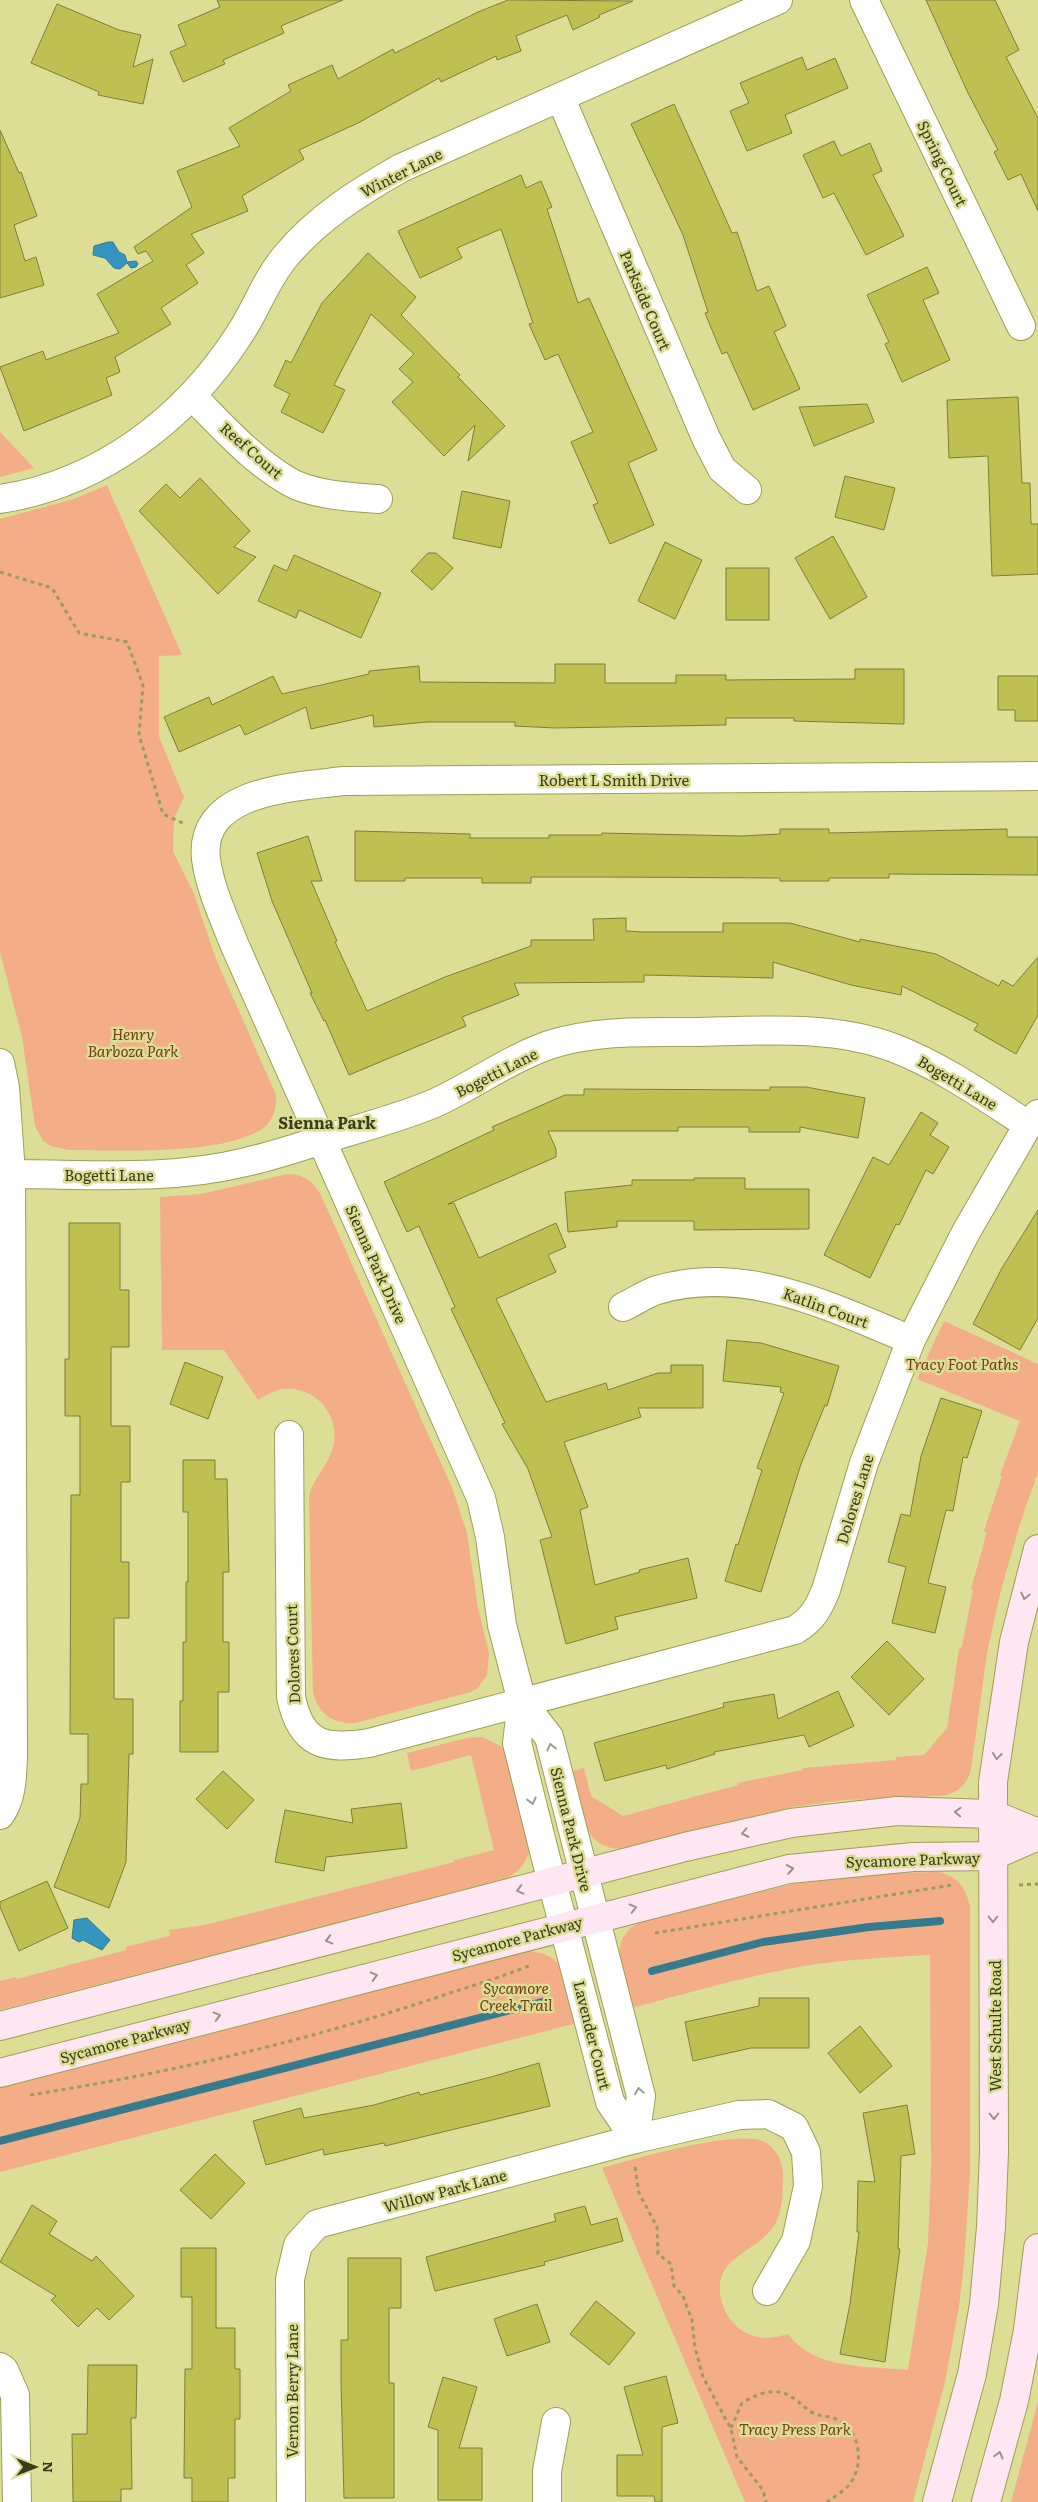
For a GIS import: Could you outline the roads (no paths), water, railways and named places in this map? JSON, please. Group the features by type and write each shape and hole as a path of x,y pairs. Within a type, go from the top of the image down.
{"main road":[{"name":"West Schulte Road","path":"937,2502 972,2374 984,2304 991,2227 994,2152 992,1814 1000,1735 1014,1642 1038,1550"},
{"name":"Sycamore Parkway","path":"0,2026 732,1835 791,1823 897,1811 992,1814 1038,1835"},
{"name":"Sycamore Parkway","path":"0,2073 789,1869 905,1857 992,1856 1038,1835"},
{"path":"986,2502 1014,2401 1028,2330 1038,2248"}],"street":[{"name":"Winter Lane","path":"0,499 53,486 98,467 163,424 193,397 221,362 241,333 267,282 285,257 320,222 353,196 402,168 561,99 778,0"},
{"name":"Spring Court","path":"864,0 1021,326"},
{"name":"Parkside Court","path":"561,99 706,438 722,469 747,490"},
{"name":"Reef Court","path":"193,397 251,453 289,482 336,496 378,499"},
{"name":"Robert L Smith Drive","path":"209,835 218,816 233,804 289,788 344,781 1038,776"},
{"name":"Sienna Park Drive","path":"209,835 206,857 210,880 234,946 481,1498 490,1537 502,1625 522,1702 517,1743 565,1926"},
{"name":"Bogetti Lane","path":"11,1174 158,1175 207,1170 247,1162 401,1116 435,1102 509,1062 550,1045 587,1036 624,1033 804,1032 855,1038 891,1047 935,1065 1033,1120"},
{"path":"0,1063 5,1087 11,1174 6,1332 13,1758 12,1783 7,1805 0,1815"},
{"name":"Dolores Lane","path":"522,1702 774,1637 795,1630 809,1622 826,1590 864,1463 911,1340 966,1232 1033,1120"},
{"name":"Katlin Court","path":"622,1307 656,1290 697,1283 743,1283 792,1292 911,1340"},
{"name":"Dolores Court","path":"289,1435 291,1697 296,1718 307,1734 324,1745 345,1747 369,1743 522,1702"},
{"name":"Sienna Park Drive","path":"522,1702 549,1736 641,2096 635,2139"},
{"name":"Lavender Court","path":"565,1926 610,2102 635,2139"},
{"name":"Willow Park Lane","path":"290,2279 298,2245 317,2224 635,2139 739,2115 768,2114 794,2127 806,2152 808,2186 796,2241 767,2291"},
{"name":"Vernon Berry Lane","path":"290,2279 291,2502"},
{"path":"2,2369 15,2395 17,2502"},
{"path":"547,2502 547,2471 556,2422"}],"water":[{"path":"113,242 119,252 125,255 127,262 136,261 138,264 136,267 131,268 127,263 120,269 114,268 105,258 93,255 94,246"},
{"path":"87,1918 110,1940 102,1950 83,1940 79,1942 72,1938 74,1920"}],"waterway":[{"path":"652,1971 763,1942 869,1927 940,1921"},
{"path":"0,2141 546,2001"}],"district":[{"name":"Sienna Park","path":"327,1122"}],"park label":[{"name":"Henry Barboza Park","path":"133,1042"},
{"name":"Tracy Foot Paths","path":"962,1363"},
{"name":"Sycamore Creek Trail","path":"516,1996"},
{"name":"Tracy Press Park","path":"795,2428"}]}
